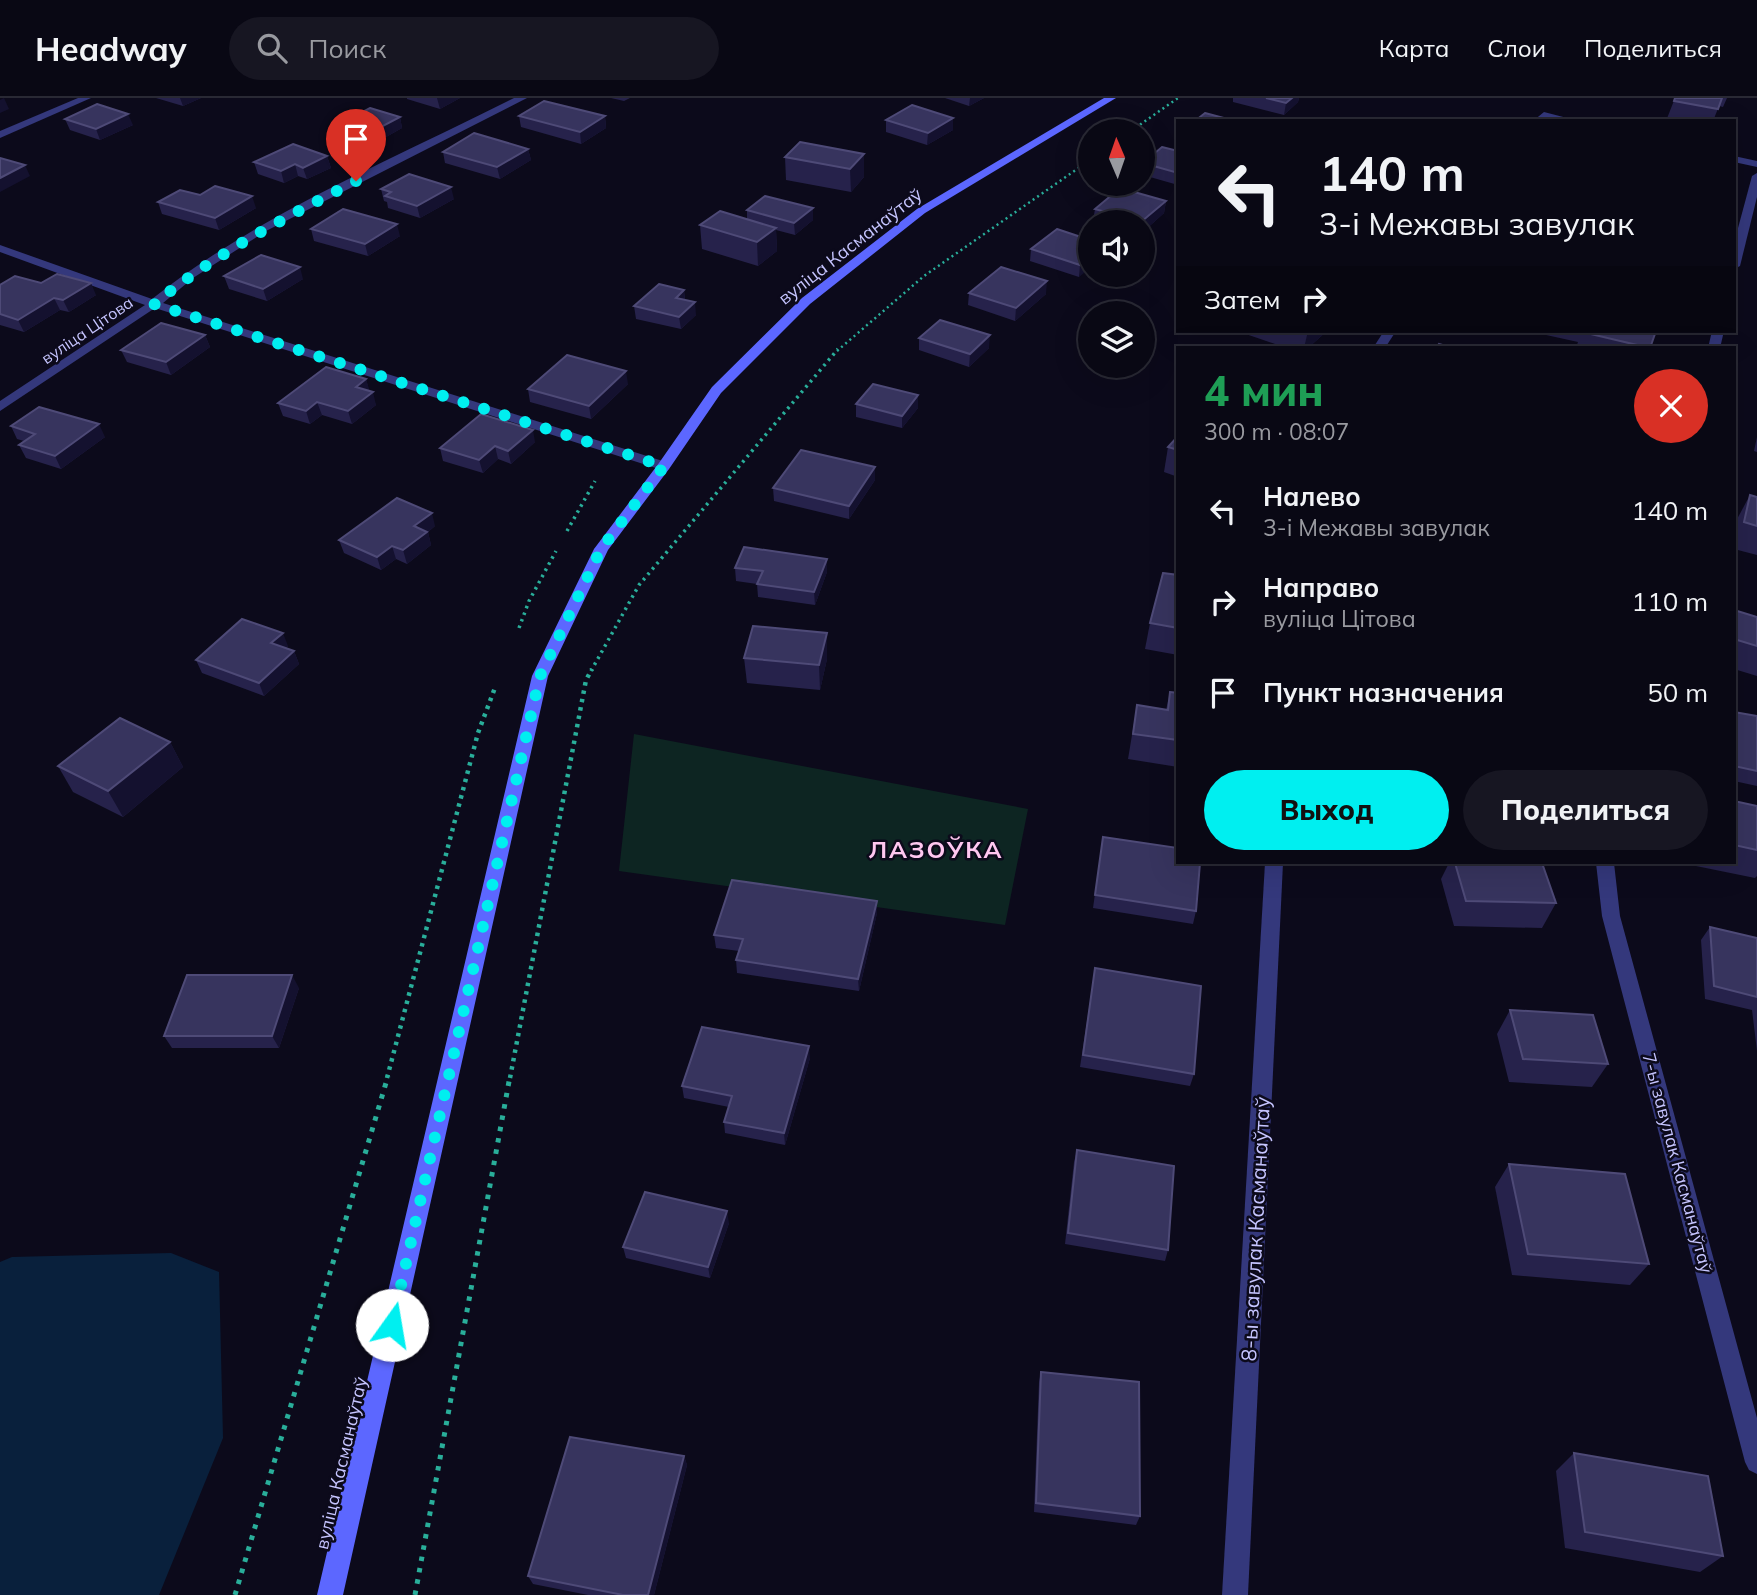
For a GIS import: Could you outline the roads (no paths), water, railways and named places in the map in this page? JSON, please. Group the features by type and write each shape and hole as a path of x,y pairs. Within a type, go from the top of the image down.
{"main road":[{"name":"вуліца Касманаўтаў","path":"330,1595 540,676 601,549 664,466 716,390 806,301 922,211 1111,98"}],"street":[{"path":"0,135 86,98"},
{"name":"вуліца Цітова","path":"0,407 154,304 189,275 262,229 522,98"},
{"path":"1540,119 1544,116 1558,119"},
{"path":"1736,159 1757,164"},
{"path":"1736,259 1757,176"},
{"path":"0,248 154,304 664,466"},
{"name":"8-ы завулак Касманаўтаў","path":"1235,1595 1274,864"},
{"name":"7-ы завулак Касманаўтаў","path":"1605,864 1611,916 1757,1462"}],"water":[{"path":"171,1253 219,1272 223,1438 159,1595 0,1595 0,1262 12,1257"}],"district":[{"name":"ЛАЗОЎКА","path":"936,849"}]}
